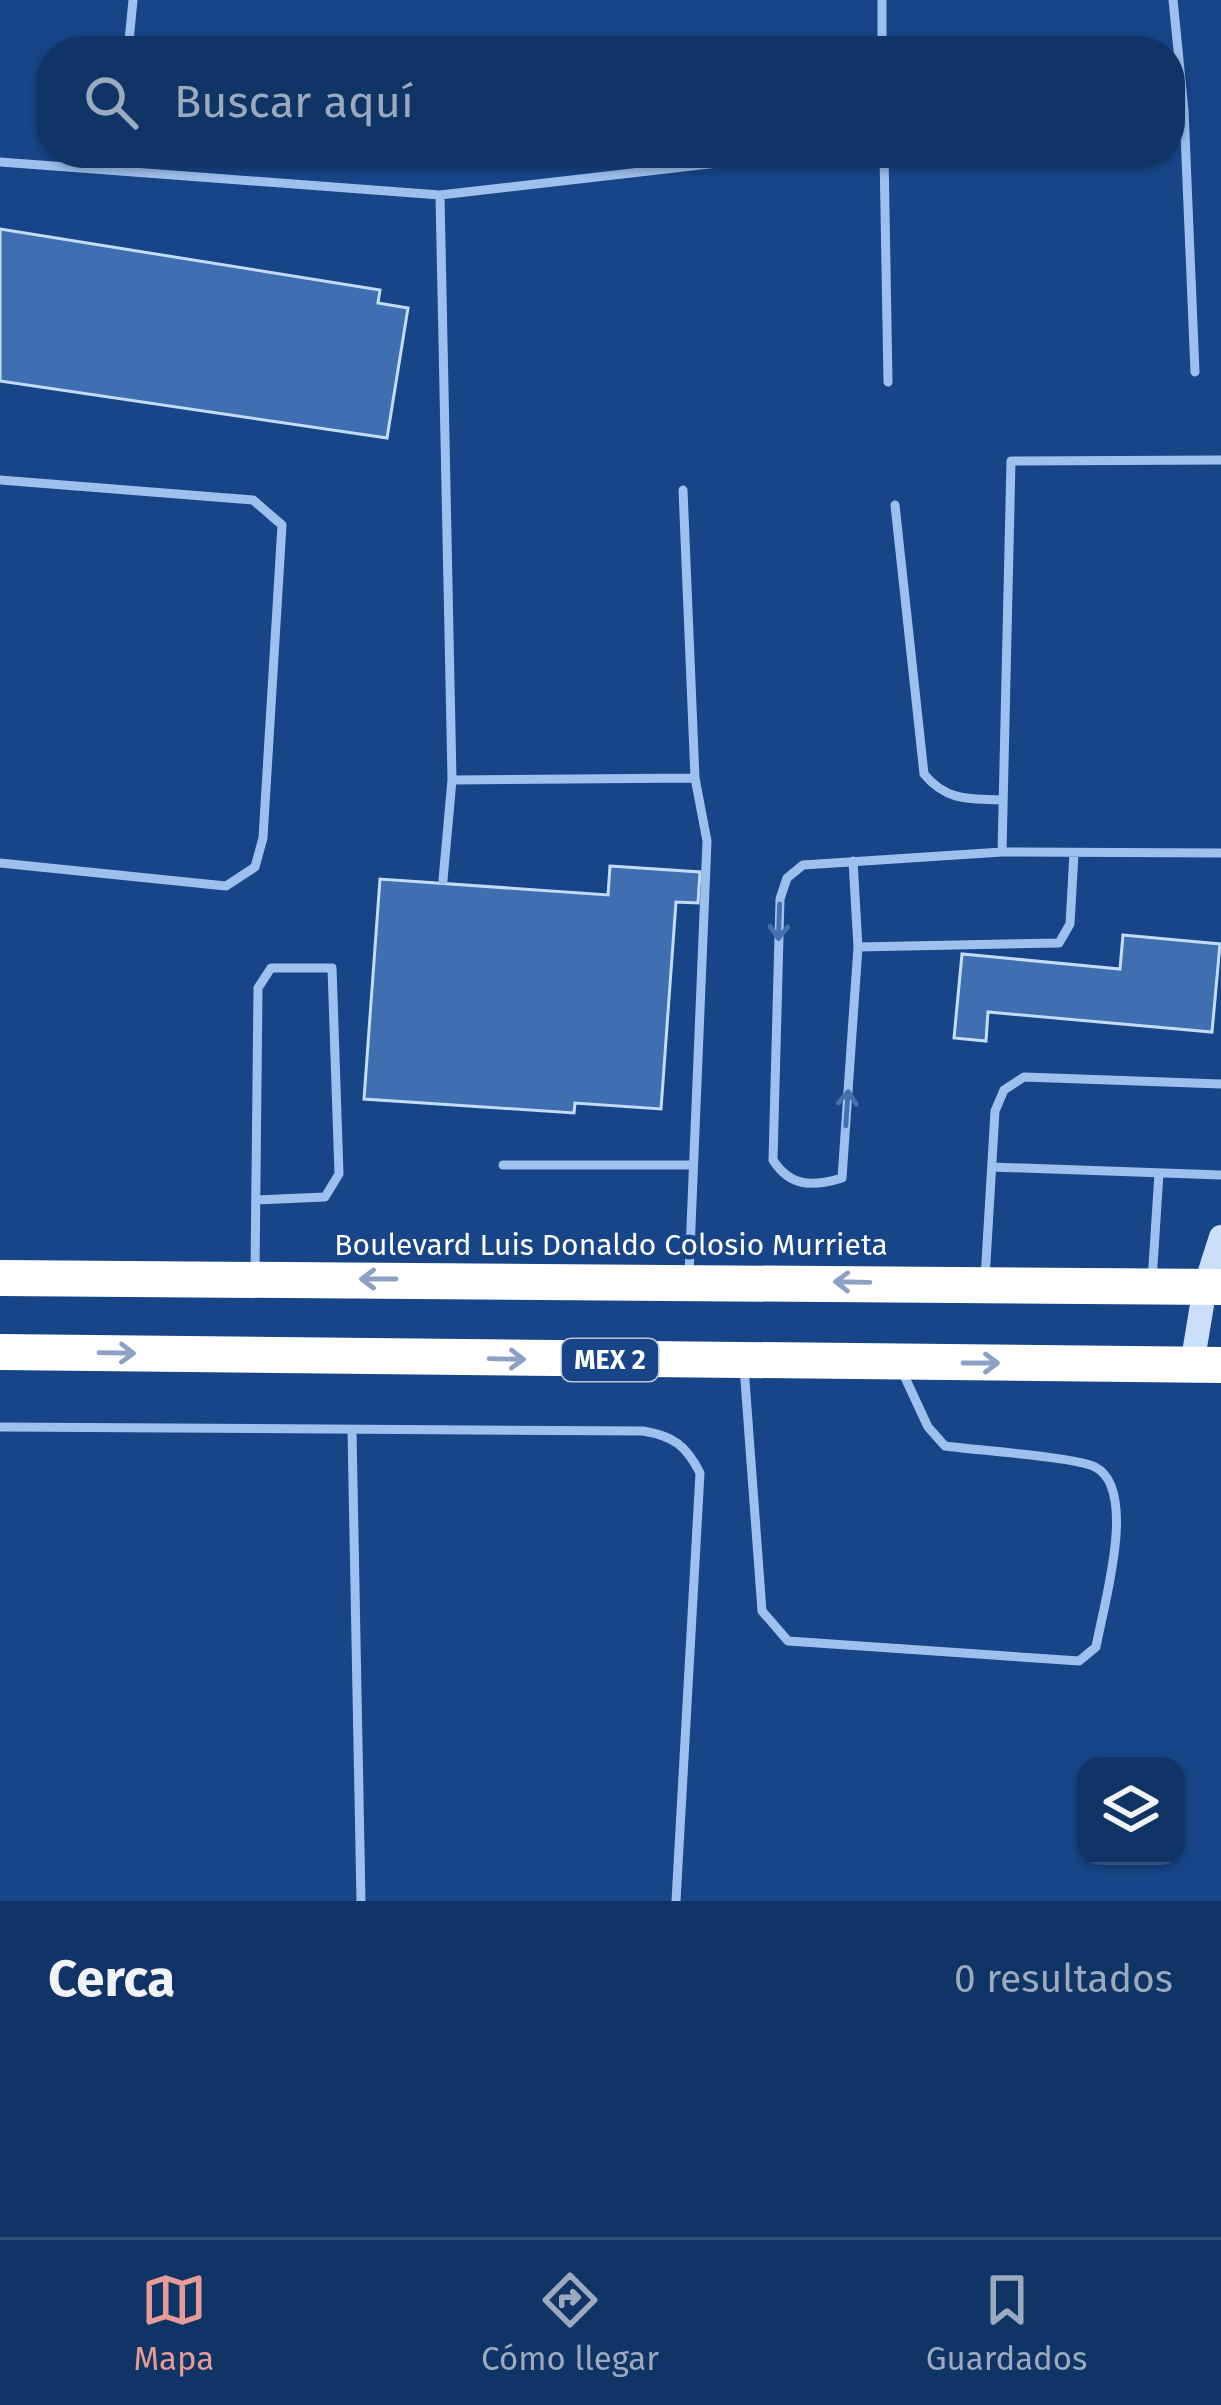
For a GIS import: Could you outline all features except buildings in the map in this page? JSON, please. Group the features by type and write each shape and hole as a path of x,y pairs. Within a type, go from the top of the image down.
{"highway":[{"name":"Boulevard Luis Donaldo Colosio Murrieta","path":"0,1278 1213,1287"},
{"name":"MEX 2","path":"0,1352 1206,1365"}],"street":[{"path":"1206,1365 1221,1237"}],"lane":[{"path":"129,36 133,0"},
{"path":"881,0 882,36"},
{"path":"1173,0 1177,36"},
{"path":"1185,134 1195,372"},
{"path":"0,162 36,165"},
{"path":"86,168 440,195 675,168"},
{"path":"884,168 888,382"},
{"path":"440,195 452,780 443,880"},
{"path":"1002,852 1006,482 1011,461 1221,460"},
{"path":"0,481 253,500 282,525 263,838 255,867 226,886 0,863"},
{"path":"683,490 695,778 707,841 688,1280"},
{"path":"896,505 924,774 937,789 957,799 1003,800"},
{"path":"452,780 695,778"},
{"path":"854,861 858,947 842,1178 815,1187 783,1176 772,1160 779,898 787,878 802,865 854,861 1002,852 1221,853"},
{"path":"858,947 1059,943 1070,924 1074,853"},
{"path":"255,1279 258,988 271,968 332,968 339,1174 325,1197 256,1200"},
{"path":"985,1284 995,1111 1004,1090 1024,1078 1221,1084"},
{"path":"503,1166 693,1165"},
{"path":"992,1167 1221,1175"},
{"path":"1151,1286 1159,1173"},
{"path":"743,1362 762,1611 788,1642 1079,1661 1096,1647 1119,1511 1114,1486 1096,1467 945,1446 928,1427 898,1363"},
{"path":"0,1427 643,1431 665,1435 687,1448 700,1473 676,1901"},
{"path":"352,1431 361,1901"}]}
